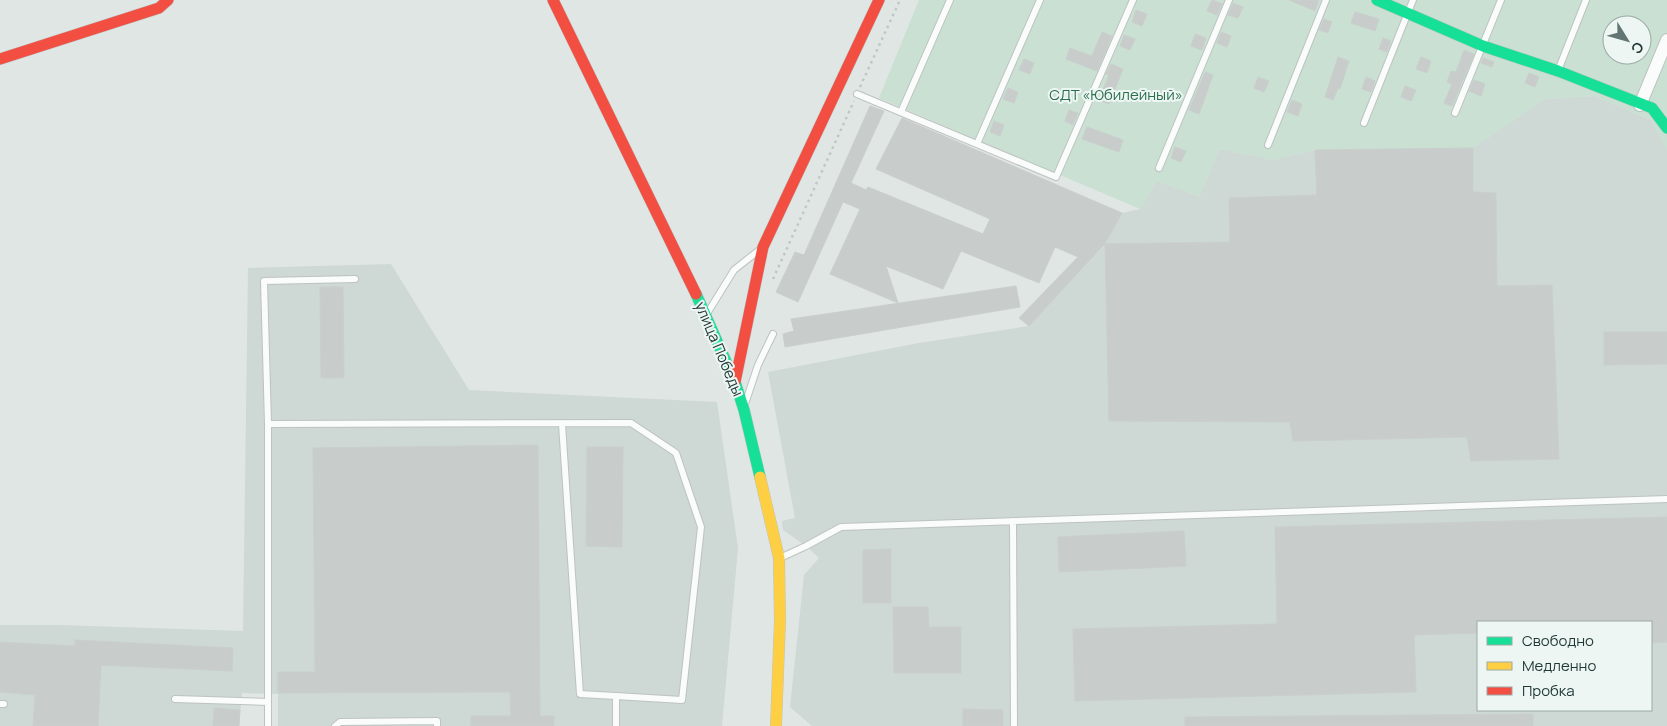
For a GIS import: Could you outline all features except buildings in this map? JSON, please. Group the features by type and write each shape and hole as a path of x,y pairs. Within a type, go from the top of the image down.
{"street":[{"path":"0,60 159,8 168,0"},
{"name":"улица Победы","path":"553,0 706,315 744,410 779,558 780,620 776,726"},
{"path":"734,382 763,247 879,0"},
{"path":"1377,0 1483,46 1558,71 1652,108 1667,127"},
{"path":"1640,104 1667,40"}],"lane":[{"path":"901,112 950,0"},
{"path":"977,144 1040,0"},
{"path":"857,94 1056,177 1133,0"},
{"path":"1158,168 1229,0"},
{"path":"1268,145 1326,0"},
{"path":"1364,123 1413,0"},
{"path":"1455,113 1501,0"},
{"path":"1558,71 1586,0"},
{"path":"706,315 734,270 763,247"},
{"path":"268,726 268,424 264,281 356,279"},
{"path":"744,410 758,365 773,334"},
{"path":"268,424 631,423 676,453 701,527 682,700 580,694 562,424"},
{"path":"779,558 841,527 1667,499"},
{"path":"1013,521 1014,726"},
{"path":"616,696 616,726"},
{"path":"175,699 268,702"},
{"path":"335,726 340,722 437,721 437,726"}],"path":[{"path":"772,280 900,0"}],"shaded area":[{"path":"1594,96 1651,120 1667,149 1667,726 812,726 790,707 804,575 819,558 783,530 782,521 795,518 768,372 919,343 1029,326 1105,245 1122,213 1140,209 1157,181 1199,196 1220,149 1273,160 1315,150 1473,148 1545,99"},
{"path":"391,264 469,390 717,402 738,548 722,726 278,726 278,694 242,693 239,726 0,726 0,625 243,631 248,268"}],"green space":[{"name":"СДТ «Юбилейный»","path":"919,0 1667,0 1667,149 1651,120 1594,96 1545,99 1473,148 1315,150 1273,160 1220,149 1199,196 1157,181 1140,209 879,98"}],"traffic: fast":[{"path":"1377,0 1483,46 1558,71 1652,108 1667,128"},
{"path":"696,294 735,382 744,410 760,477"}],"traffic: slow":[{"path":"760,477 779,558 780,620 776,726"}],"traffic: jam":[{"path":"0,59 159,8 168,0"},
{"path":"553,0 696,294"},
{"path":"735,382 763,247 879,0"}]}
